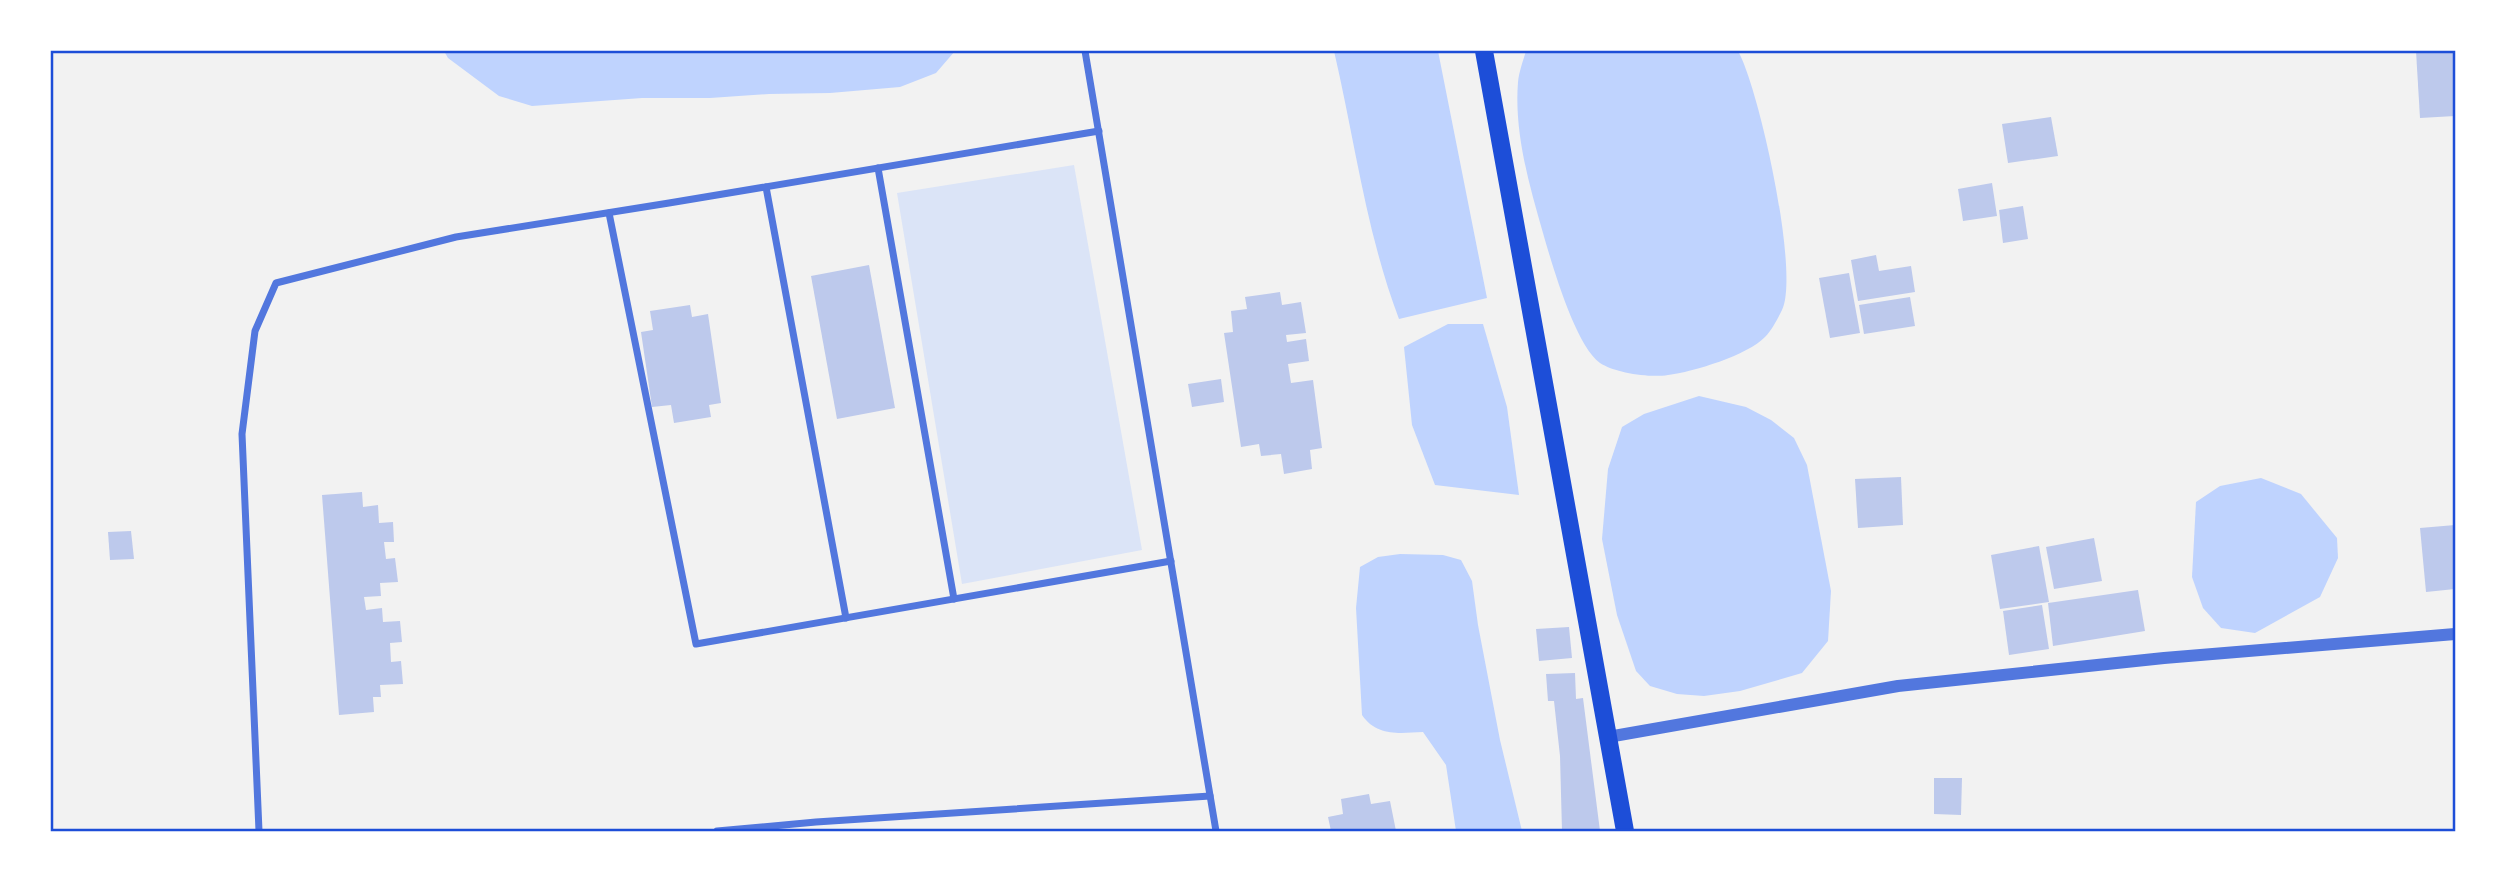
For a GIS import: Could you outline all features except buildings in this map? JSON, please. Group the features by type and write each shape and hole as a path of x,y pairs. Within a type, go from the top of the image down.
{"main road":[{"path":"1484,51 1625,831"}],"street":[{"path":"1085,51 1216,831"},
{"path":"259,831 242,434 255,331 276,283 456,236 1099,131"},
{"path":"878,168 954,598"},
{"path":"766,187 846,618"},
{"path":"609,213 696,644 1171,561"},
{"path":"1608,737 1898,686 2164,658 2455,634"},
{"path":"717,831 1210,796"}],"shaded area":[{"path":"1074,165 1142,550 962,584 897,193"}],"water":[{"path":"444,51 955,51 936,73 900,87 830,93 642,98 532,106 499,96 448,58"},
{"path":"1334,51 1438,51 1487,298 1399,319 1369,220"},
{"path":"1526,51 1738,51 1747,71 1766,139 1782,222 1786,259 1786,290 1782,310 1770,331 1757,344 1705,366 1661,376 1614,370 1600,363 1591,354 1573,322 1558,283 1528,177 1520,139 1517,101 1519,78"},
{"path":"1448,324 1483,324 1507,407 1519,495 1435,485 1412,425 1404,347"},
{"path":"1699,396 1746,407 1771,420 1794,438 1807,465 1831,591 1828,641 1802,673 1740,691 1704,696 1677,694 1650,686 1636,671 1617,615 1602,539 1608,469 1622,427 1644,414"},
{"path":"2261,478 2301,494 2337,538 2338,558 2320,597 2255,633 2221,628 2203,608 2192,577 2196,502 2220,486"},
{"path":"1400,554 1443,555 1461,560 1472,581 1500,740 1522,831 1456,831 1446,765 1423,732 1398,733 1382,730 1362,715 1356,608 1360,567 1378,557"}]}
